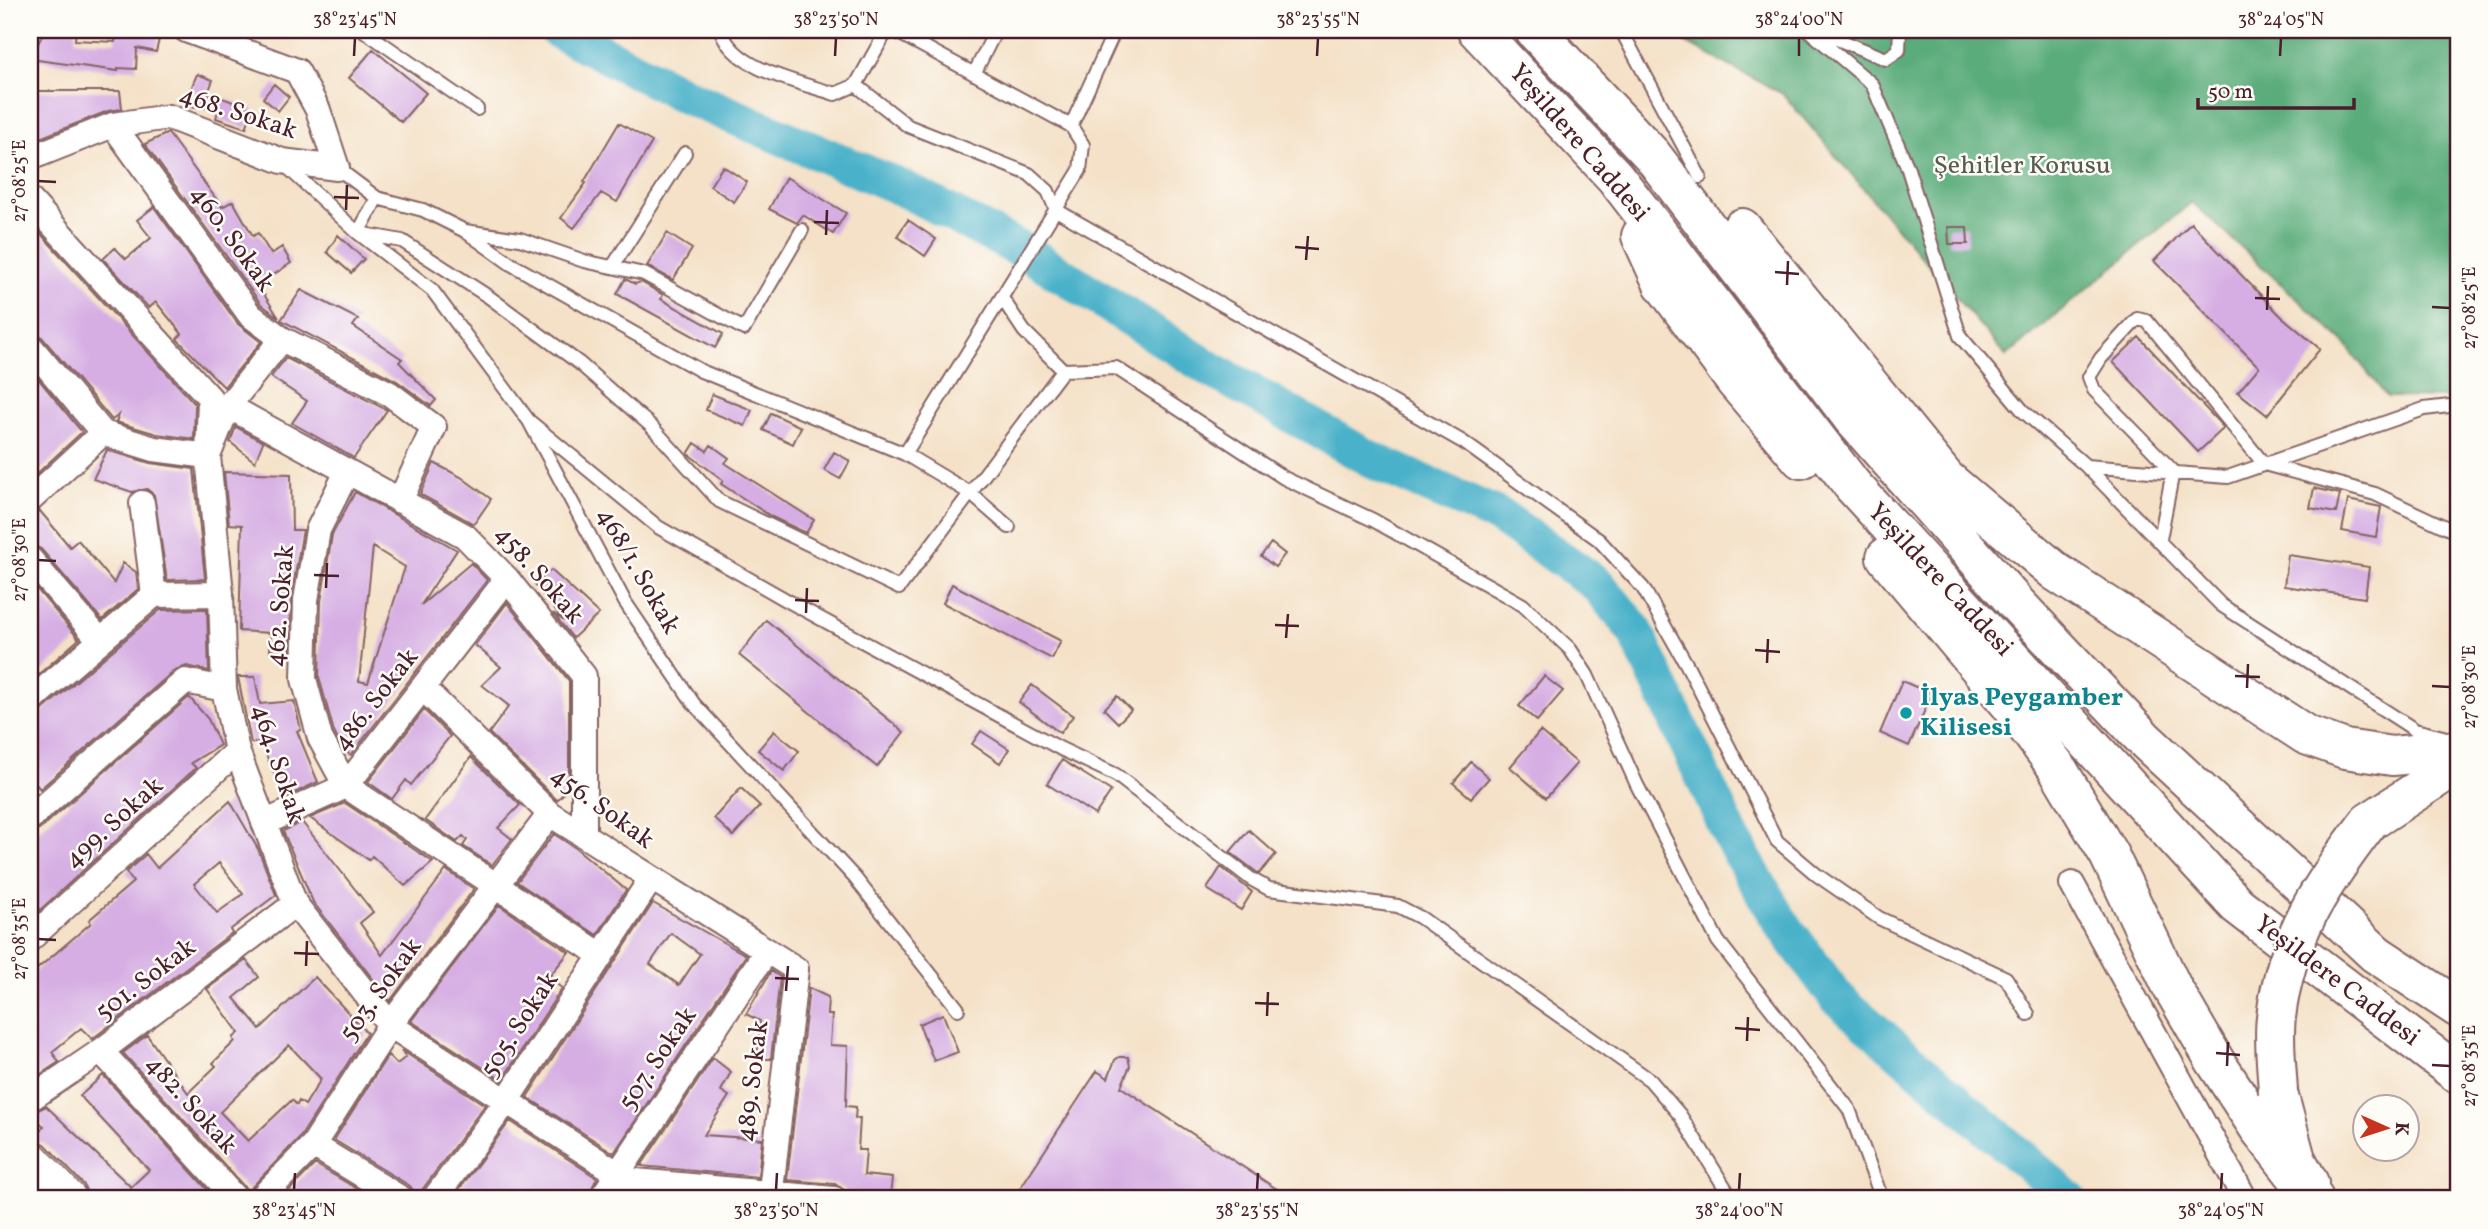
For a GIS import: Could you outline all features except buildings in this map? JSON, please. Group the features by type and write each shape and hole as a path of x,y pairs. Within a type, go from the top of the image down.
{"main road":[{"name":"Yeşildere Caddesi","path":"1477,30 1615,177 1853,486 2237,905 2458,1074"},
{"name":"Yeşildere Caddesi","path":"1534,30 1652,155 1853,419 2013,600 2126,720 2376,954 2458,1008"},
{"path":"1542,30 1640,117 1700,177 1946,479 2056,572 2306,735 2345,748 2392,756 2458,750"},
{"path":"1615,177 1663,284 1735,382 2009,703 2056,766 2109,855 2172,988 2215,1061 2258,1127 2316,1199"},
{"path":"2316,1199 2296,1158 2277,1093 2276,1019 2291,947 2324,881 2370,822 2458,764"},
{"path":"30,1158 69,1199"}],"street":[{"name":"468. Sokak","path":"30,158 113,125 169,117 282,161 337,168 318,110 297,71 186,30"},
{"name":"460. Sokak","path":"113,125 250,314 282,339 390,394 434,427 400,500"},
{"name":"464. Sokak","path":"30,200 211,398 208,456 221,594 224,690 237,751 295,904 390,1025 505,1102 611,1184"},
{"path":"30,346 103,433 155,449 208,456 228,406 282,339"},
{"name":"458. Sokak","path":"228,406 465,536 507,579 584,676 584,834"},
{"path":"30,500 103,433"},
{"name":"462. Sokak","path":"346,786 320,738 304,679 306,600 318,530 347,472"},
{"path":"142,503 154,596"},
{"path":"30,559 99,639"},
{"name":"486. Sokak","path":"264,823 346,786 507,579"},
{"path":"30,701 99,639 154,596 221,594"},
{"path":"30,818 185,681 224,690"},
{"name":"456. Sokak","path":"423,688 550,814 796,969"},
{"name":"499. Sokak","path":"30,939 237,751"},
{"path":"346,786 601,955"},
{"name":"503. Sokak","path":"260,1199 313,1145 390,1025 550,814"},
{"name":"505. Sokak","path":"434,1199 505,1102 651,879"},
{"path":"2072,884 2245,1199"},
{"name":"501. Sokak","path":"30,1099 101,1051 295,904"},
{"name":"507. Sokak","path":"611,1184 766,952"},
{"name":"489. Sokak","path":"770,1196 796,969"},
{"name":"482. Sokak","path":"101,1051 236,1199"},
{"path":"313,1145 402,1199"},
{"path":"611,1184 834,1199"}],"lane":[{"path":"363,30 477,109"},
{"path":"721,30 725,42 753,65 835,94 856,85 887,30"},
{"path":"892,30 1070,126 1083,145 1083,158 1056,210 905,454"},
{"path":"974,74 996,30"},
{"path":"1070,126 1115,30"},
{"path":"1621,30 1700,177"},
{"path":"1808,30 1872,84 1906,166 1960,336 2023,411 2086,466 2160,538 2221,605 2415,730 2458,741"},
{"path":"1815,30 1886,59 1899,50 1900,30"},
{"path":"856,85 908,126 1029,174 1048,191 1056,210 1463,442 1600,540 1643,588 1688,667 1777,841 1817,875 1879,918 2007,978 2028,1014"},
{"path":"613,266 685,153"},
{"name":"468/1. Sokak","path":"282,161 358,233 432,290 529,421 625,602 694,704 855,877 906,938 958,1009"},
{"path":"337,168 377,198 423,210 466,231 511,264 701,371 905,454 970,493 1009,527"},
{"path":"377,198 358,233 401,241 489,297 579,363 651,426 719,501 899,588 1063,370"},
{"path":"466,231 520,239 583,261 644,274 744,329 802,230"},
{"path":"1002,298 1024,331 1063,370 1116,368 1284,478 1373,520 1523,605 1552,630 1570,649 1587,675 1637,785 1718,941 1849,1110 1882,1199"},
{"path":"2173,471 2094,390 2089,377 2101,358 2137,319 2147,321 2264,464 2375,494 2458,533"},
{"path":"2086,466 2228,477 2424,409 2458,405"},
{"path":"529,421 658,527 1061,749 1116,775 1260,884 1292,893 1398,906 1420,918 1650,1080 1680,1115 1732,1199"},
{"path":"2160,538 2173,471"}],"green space":[{"name":"Şehitler Korusu","path":"1662,30 2458,30 2458,398 2387,397 2343,341 2192,202 2006,356 1783,94"}],"waterway":[{"path":"557,30 686,96 904,189 1029,254 1207,367 1374,461 1501,517 1597,584 1635,631 1733,841 1780,921 1836,997 2069,1199"}],"place":[{"name":"İlyas Peygamber Kilisesi","path":"1906,713"}]}
